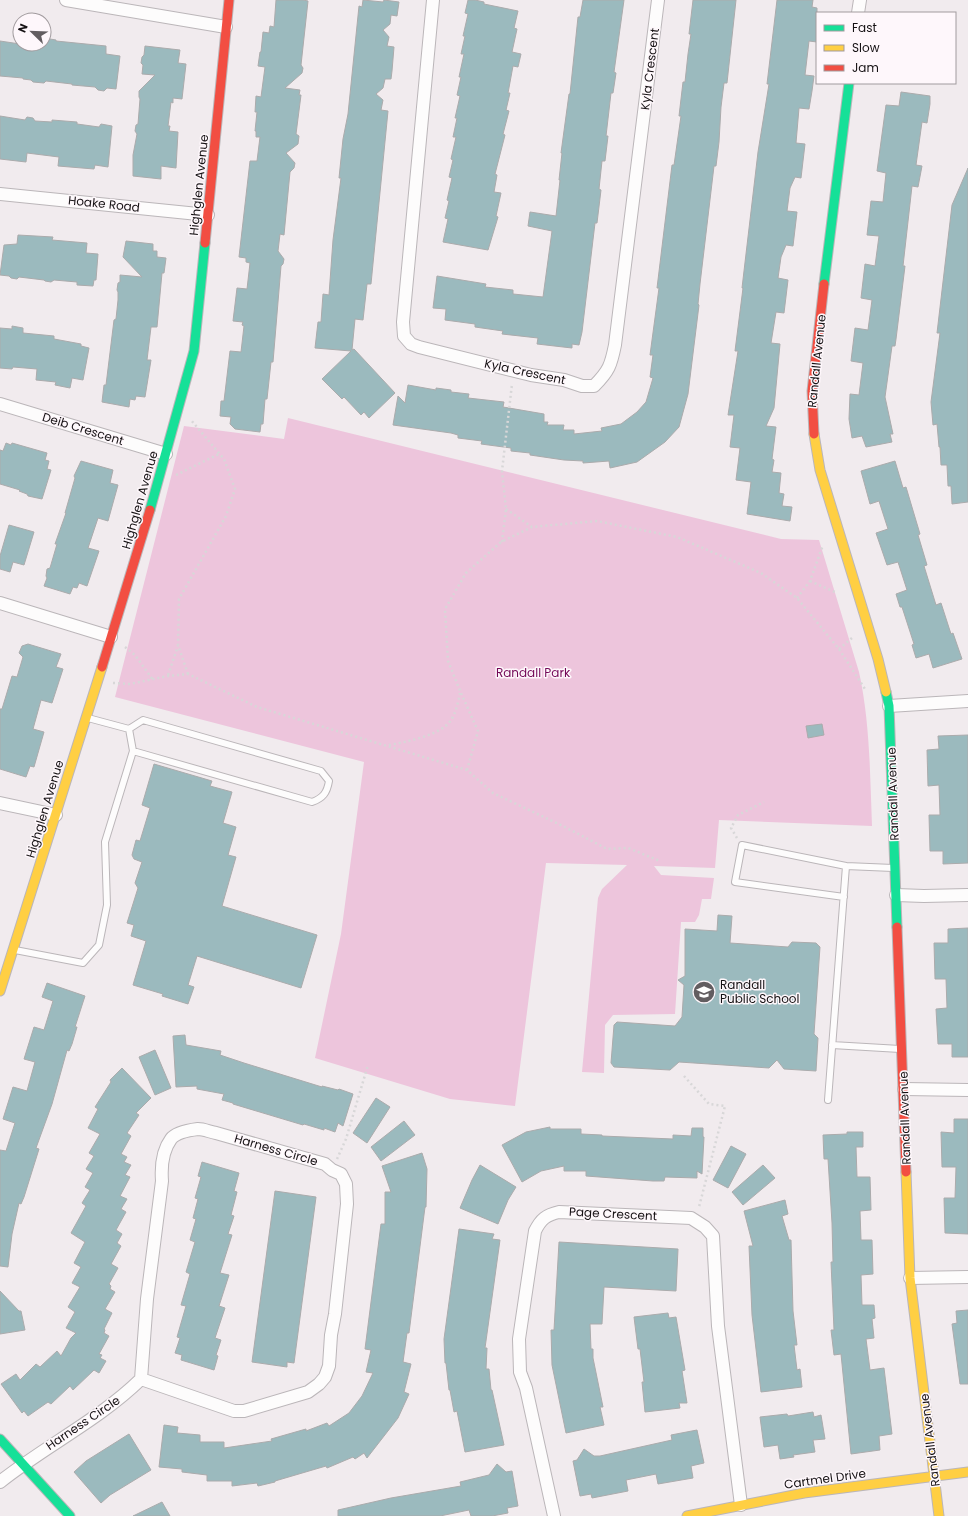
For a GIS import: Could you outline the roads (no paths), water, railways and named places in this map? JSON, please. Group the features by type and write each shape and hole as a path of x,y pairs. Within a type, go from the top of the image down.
{"street":[{"path":"66,0 226,26"},
{"name":"Highglen Avenue","path":"0,991 158,484 194,352 229,0"},
{"name":"Kyla Crescent","path":"433,0 403,322 404,336 411,344 419,347 513,371 564,380 582,386 594,386 611,366 615,345 658,0"},
{"path":"858,12 860,0"},
{"name":"Randall Avenue","path":"850,84 811,403 816,450 820,470 876,652 889,706 910,1278 939,1516"},
{"name":"Hoake Road","path":"0,194 208,215"},
{"name":"Deib Crescent","path":"0,404 166,454"},
{"path":"0,603 111,637"},
{"path":"889,706 968,701"},
{"path":"0,803 56,815"},
{"path":"896,895 924,896 968,894"},
{"path":"904,1089 968,1090"},
{"name":"Harness Circle","path":"0,1482 23,1464 123,1396 141,1379 146,1299 162,1181 161,1168 163,1156 172,1138 182,1132 198,1129 325,1164 332,1170 341,1174 346,1184 347,1204 335,1314 331,1335 329,1366 325,1377 319,1384 308,1392 244,1411 234,1411 141,1379"},
{"name":"Page Crescent","path":"554,1516 526,1388 520,1372 519,1339 535,1231 540,1221 548,1214 569,1211 691,1218 705,1227 713,1236 718,1326 742,1505"},
{"path":"910,1278 968,1277"},
{"path":"0,1439 70,1516"},
{"name":"Cartmel Drive","path":"687,1516 804,1493 968,1472"}],"lane":[{"path":"86,717 129,729 143,720 321,771 329,782 327,791 321,799 312,802 133,751"},
{"path":"13,950 84,963 98,945 107,905 105,842 133,751 129,729"},
{"path":"844,897 735,882 742,845 846,866 895,868"},
{"path":"828,1100 846,866"},
{"path":"832,1045 902,1049"}],"place":[{"name":"Randall Public School","path":"704,992"}],"park label":[{"name":"Randall Park","path":"533,673"}]}
